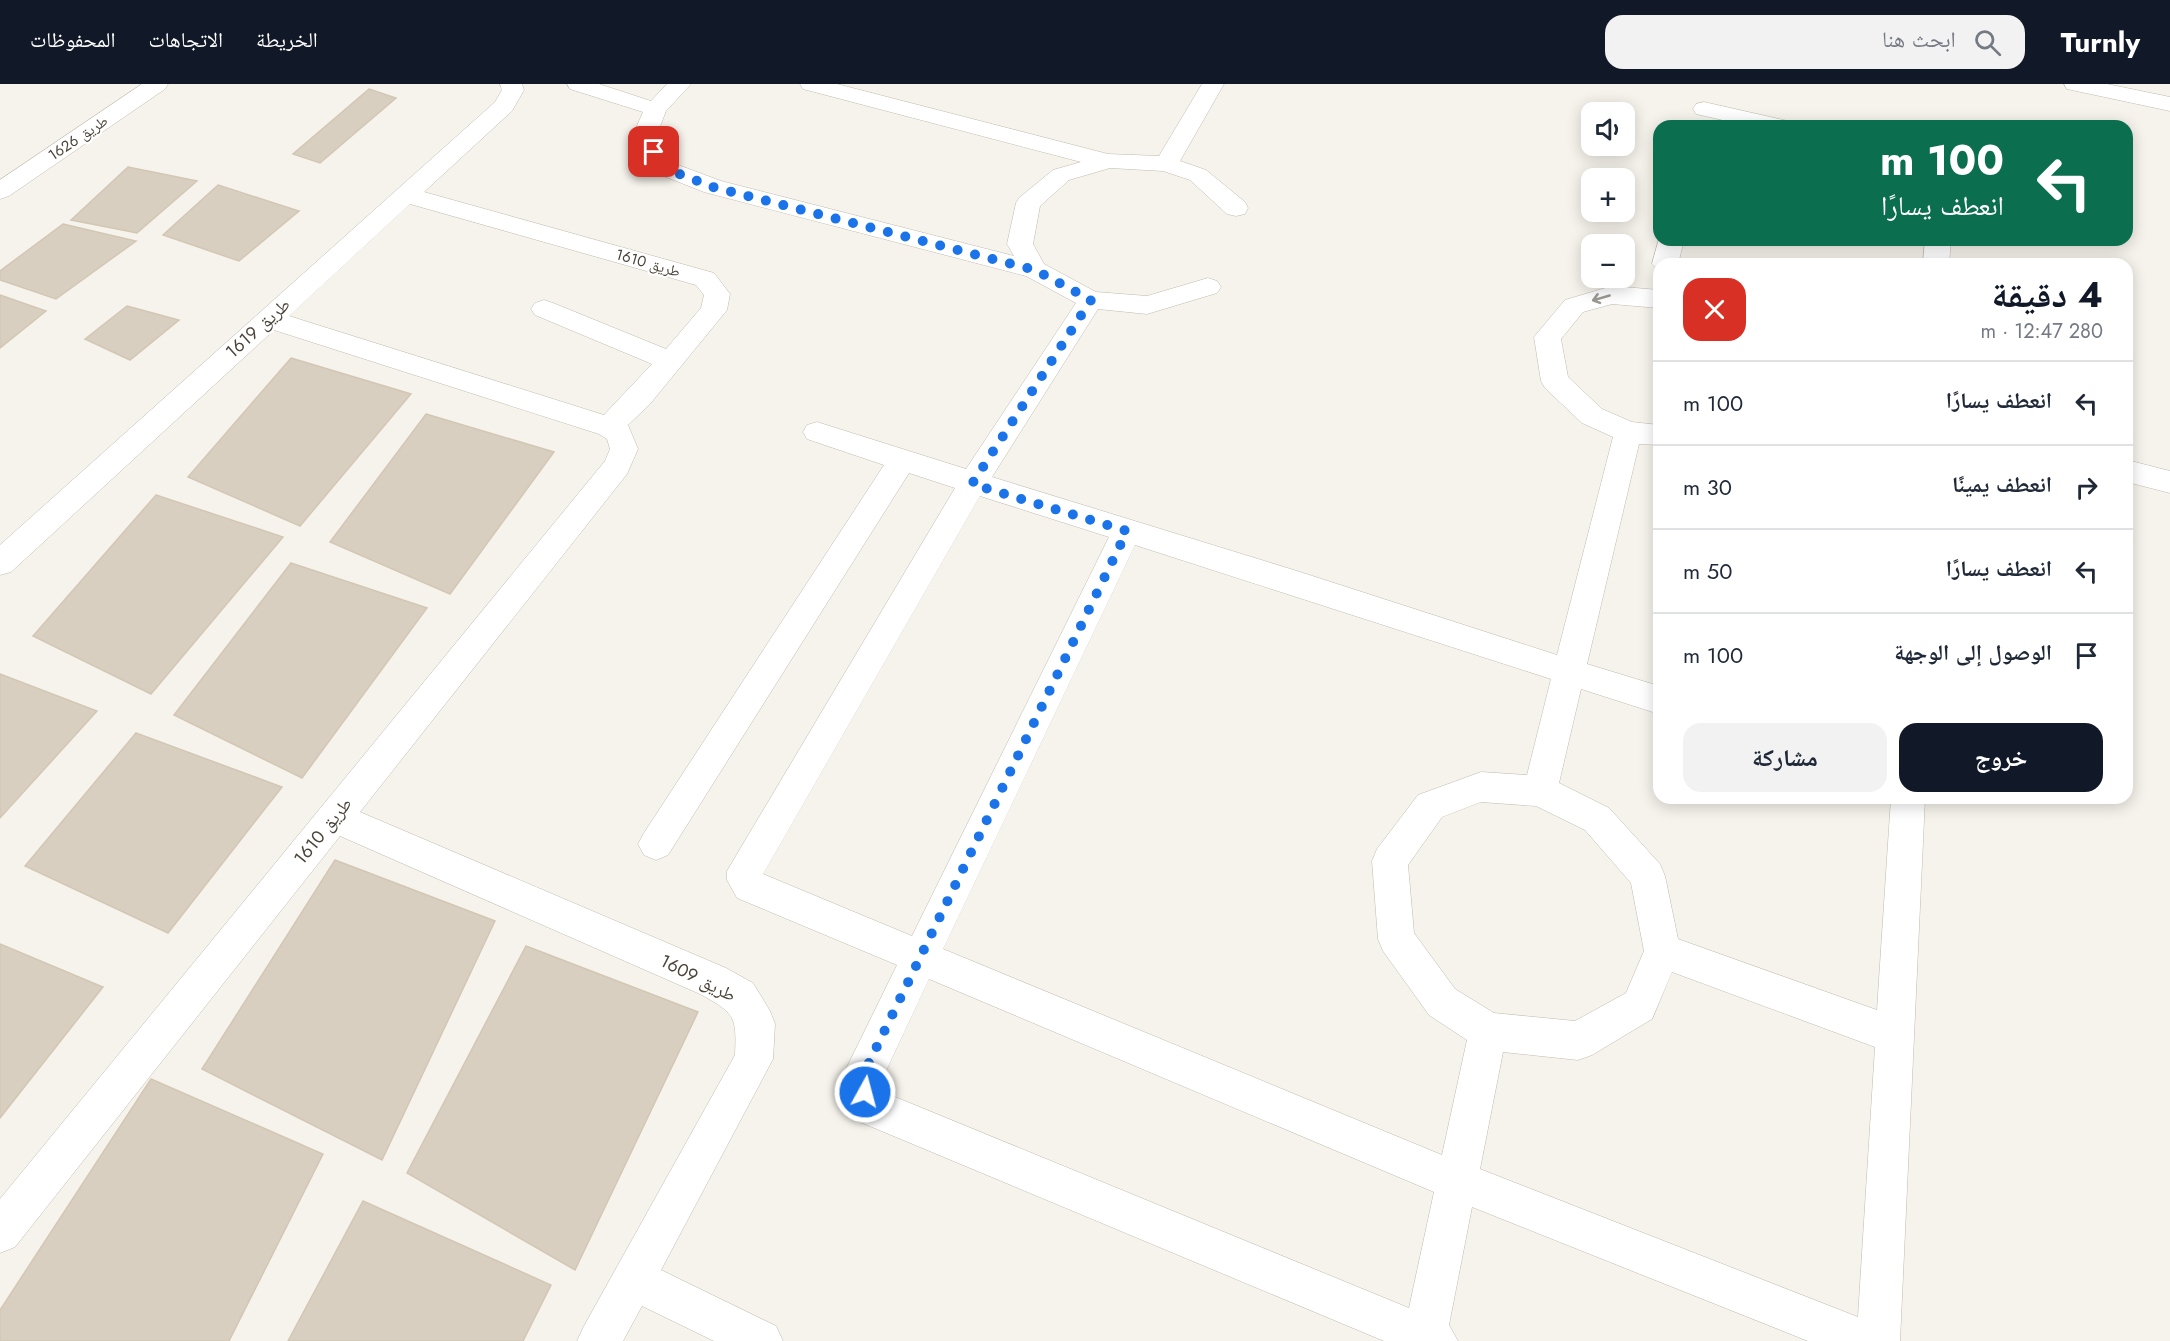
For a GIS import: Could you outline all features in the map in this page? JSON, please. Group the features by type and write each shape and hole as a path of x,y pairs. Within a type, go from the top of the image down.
{"street":[{"name":"طريق 1626","path":"0,191 157,84"},
{"path":"578,84 613,97 656,108"},
{"path":"680,84 656,108 644,137 664,168 713,187 1035,270 1091,300 1147,305 1208,286"},
{"path":"811,84 1109,161 1166,164 1198,175 1236,208"},
{"path":"2075,84 2170,104"},
{"path":"1166,164 1210,85"},
{"name":"طريق 1619","path":"0,563 504,106 512,87"},
{"path":"1704,109 1753,120"},
{"path":"1035,270 1020,244 1028,203 1061,176 1109,161"},
{"name":"طريق 1610","path":"0,1232 617,466 624,449 619,433 609,427 640,397 714,310 717,294 705,279 405,195"},
{"path":"1653,294 1612,295 1574,306 1547,338 1555,381 1592,416 1628,432 1653,434"},
{"path":"1091,300 972,484 745,871 745,880 750,886 1457,1181 1863,1341"},
{"path":"544,309 670,361"},
{"path":"268,319 609,427"},
{"path":"817,432 972,484 1298,584 1653,698"},
{"path":"1540,791 1628,432"},
{"path":"657,844 902,461"},
{"path":"2133,473 2170,482"},
{"path":"1127,531 865,1071 865,1092 874,1108 1428,1339 1488,1031"},
{"path":"1481,787 1540,791 1597,819 1647,876 1662,951 1639,1006 1578,1041 1488,1031 1442,1002 1396,939 1390,861 1430,806 1481,787"},
{"path":"1878,1341 1908,804"},
{"name":"طريق 1609","path":"334,817 713,981 740,996 756,1024 754,1059 598,1341"},
{"path":"1662,951 1895,1035"},
{"path":"633,1279 761,1341"}],"building":[{"path":"369,89 396,98 320,163 293,154"},
{"path":"128,167 197,181 137,233 71,220"},
{"path":"218,185 299,211 239,261 163,235"},
{"path":"63,224 136,241 56,299 0,280 0,271"},
{"path":"0,295 46,311 0,348"},
{"path":"127,306 179,320 130,360 85,339"},
{"path":"291,358 411,394 300,526 188,477"},
{"path":"426,414 554,452 450,594 330,542"},
{"path":"156,495 283,537 151,694 33,636"},
{"path":"291,563 427,608 302,778 174,715"},
{"path":"0,674 97,711 0,818"},
{"path":"136,733 282,787 168,933 25,866"},
{"path":"335,860 495,921 382,1160 202,1069"},
{"path":"0,944 103,987 0,1118"},
{"path":"526,946 698,1012 575,1270 407,1173"},
{"path":"151,1079 323,1154 229,1341 0,1341 0,1310"},
{"path":"363,1201 551,1285 523,1341 288,1341"}],"route":[{"path":"654,152 664,168 713,187 1035,270 1091,300 972,484 1127,531 865,1071 865,1092"}]}
